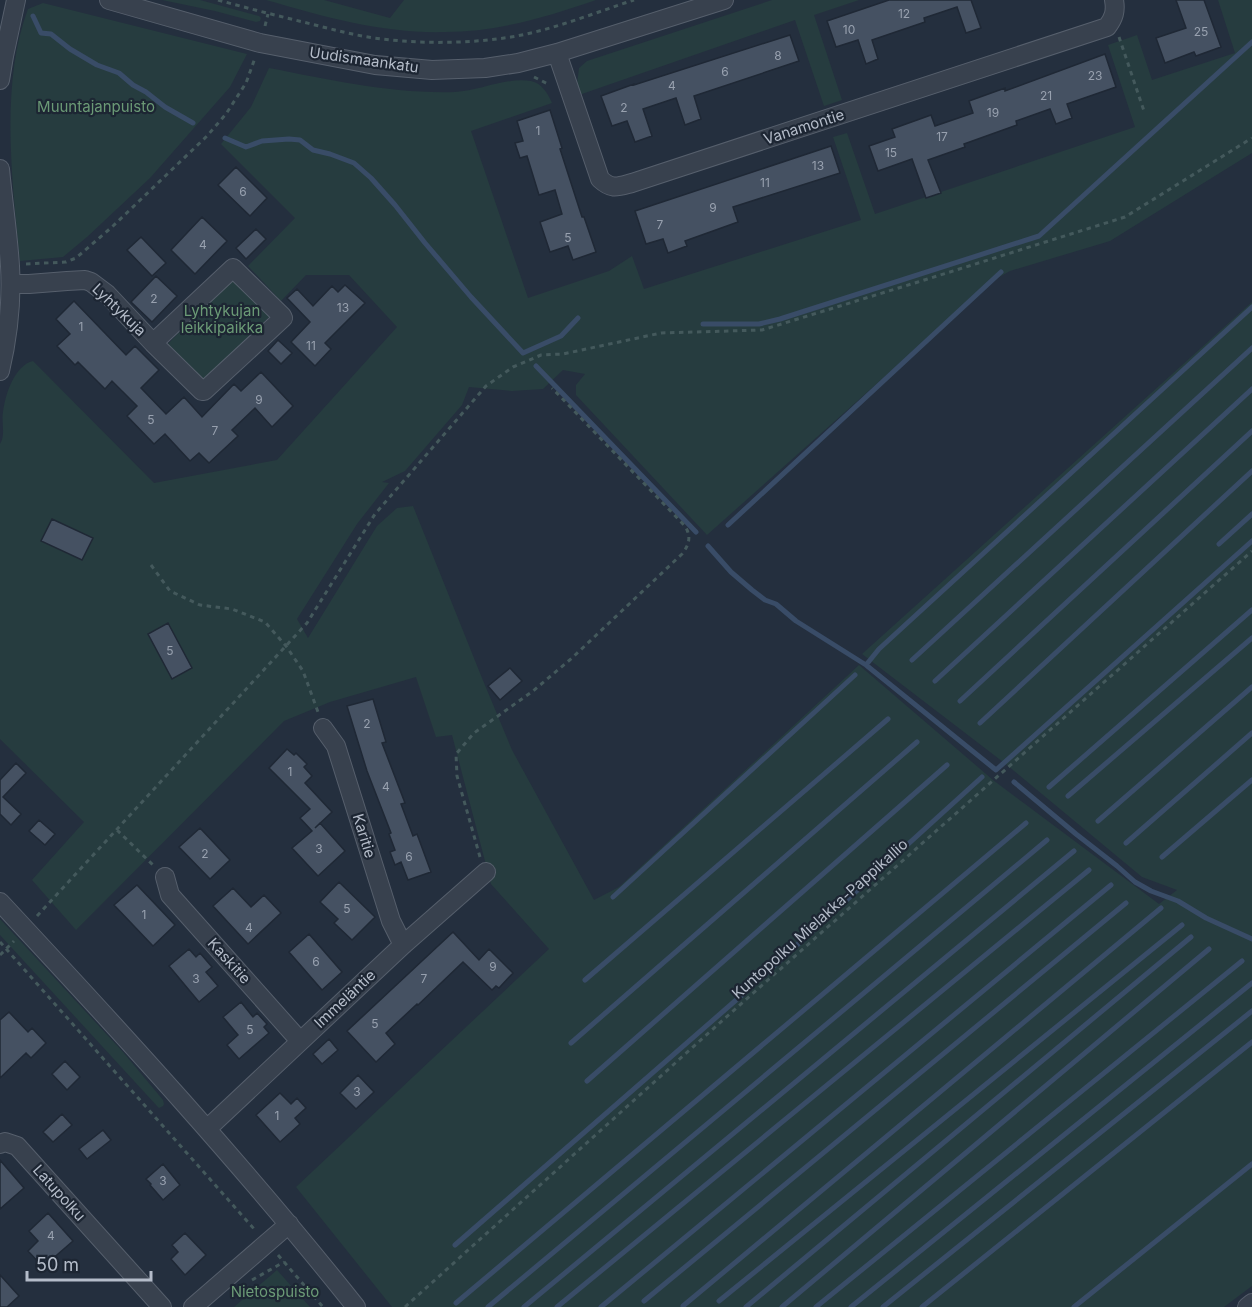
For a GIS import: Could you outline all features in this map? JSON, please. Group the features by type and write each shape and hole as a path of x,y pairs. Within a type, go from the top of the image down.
{"street":[{"path":"0,80 16,0"},
{"name":"Uudismaankatu","path":"109,0 260,43 375,65 432,70 485,68 518,63 557,53 724,0"},
{"name":"Vanamontie","path":"557,53 600,179 607,186 618,187 1107,27 1114,9"},
{"path":"0,169 11,284 6,341 0,371"},
{"name":"Lyhtykuja","path":"11,284 85,280 91,282 107,294 153,343 204,391 283,318 233,268 153,343"},
{"name":"Karitie","path":"323,728 336,746 391,921 403,945"},
{"name":"Immeläntie","path":"207,1129 403,945 486,872"},
{"name":"Kaskitie","path":"165,877 170,895 300,1041"},
{"path":"0,902 207,1129 289,1224 356,1307"},
{"name":"Latupolku","path":"0,1144 5,1142 17,1146 162,1307"},
{"path":"193,1307 289,1224"},
{"path":"1246,1307 1252,1303"}],"path":[{"path":"218,0 352,34 406,41 447,42 481,41 513,36 572,21 634,0"},
{"path":"1114,9 1122,48 1144,111"},
{"path":"264,28 268,14"},
{"path":"513,36 514,43"},
{"path":"20,264 66,262 76,258 105,233 207,136 226,114 246,83 256,54"},
{"path":"528,77 536,77 552,86 566,82"},
{"path":"41,912 307,623 375,514 486,386 513,367 541,355 563,354 661,333 762,330 929,279 1125,217 1252,138"},
{"path":"486,872 457,776 456,754 474,733 533,691 572,658 674,562 688,547 689,540 689,533 685,526 552,387"},
{"name":"Kuntopolku Mielakka-Pappikallio","path":"405,1307 724,1019 1252,551"},
{"path":"151,565 170,591 200,605 232,609 265,622 286,646 303,671 323,728"},
{"path":"117,829 165,877"},
{"path":"0,942 254,1229"},
{"path":"244,1285 285,1262 322,1307"}],"green space":[{"path":"162,0 200,0 261,18 256,22"},
{"path":"266,0 324,0 390,18 404,0 596,0 540,18 503,26 434,32 400,30 354,23"},
{"path":"772,0 859,0 814,15 842,100 824,106 795,20 579,95 577,84 579,68 587,61"},
{"path":"1218,0 1252,0 1252,153 1110,241 1010,271 992,281 707,535 576,395 576,385 585,374 563,370 543,389 512,391 469,387 462,405 405,471 382,482 389,483 357,524 297,619 308,638 377,526 397,508 413,506 512,750 594,900 619,887 859,665 993,780 1159,904 1177,890 1142,877 1007,765 862,654 1252,302 1252,1286 1224,1307 392,1307 296,1187 549,949 491,884 452,735 436,737 416,677 330,702 284,721 76,930 32,880 84,822 0,739 0,444 3,436 4,405 16,374 33,361 154,483 277,460 397,327 349,275 306,275 281,301 248,266 295,218 221,144 251,107 269,68 408,91 455,92 521,80 535,82 541,86 552,103 471,131 528,298 609,271 632,256 644,289 861,220 833,137 847,133 875,214 1135,127 1108,45 1137,35 1152,80 1235,53"},
{"name":"Muuntajanpuisto","path":"43,3 247,54 230,87 150,178 87,237 63,257 20,261 10,133 11,100 19,38 28,9"},
{"name":"Lyhtykujan leikkipaikka","path":"232,279 270,316 204,382 166,346"},
{"path":"0,919 123,1052 163,1100 163,1106 159,1108 157,1106 0,935"},
{"name":"Nietospuisto","path":"277,1270 310,1307 234,1307"}],"building":[{"path":"889,0 971,0 981,28 966,33 957,7 924,18 925,22 872,40 878,59 866,64 858,40 836,47 827,21"},
{"path":"1176,0 1204,0 1221,47 1196,56 1194,52 1165,63 1156,38 1186,28"},
{"path":"790,35 799,61 694,96 701,119 685,125 676,98 643,109 652,136 635,142 627,121 612,126 601,96"},
{"path":"1105,54 1116,87 1067,104 1072,118 1056,124 1050,109 1016,121 1017,125 964,144 965,147 928,160 941,193 926,198 912,159 878,171 869,146 895,137 892,129 931,115 935,126 973,113 969,101 1005,88 1005,91"},
{"path":"550,110 582,217 584,217 596,252 573,260 568,246 550,252 540,222 562,214 555,190 539,195 527,156 520,158 515,143 523,141 517,121"},
{"path":"831,146 840,173 733,207 738,222 685,241 687,246 668,253 663,239 646,244 635,211"},
{"path":"236,167 267,198 250,216 218,185"},
{"path":"202,217 227,241 195,274 171,250"},
{"path":"256,229 266,239 246,259 236,248"},
{"path":"141,237 166,263 152,276 127,250"},
{"path":"156,276 177,296 152,322 131,302"},
{"path":"345,285 365,303 325,343 331,349 315,366 291,342 310,322 287,298 297,289 313,306 332,286 338,292"},
{"path":"74,301 126,355 135,346 159,370 141,388 166,414 184,397 202,417 234,384 241,391 261,372 293,406 272,427 255,408 232,430 238,436 209,463 199,453 190,461 165,434 154,444 127,416 137,406 112,381 105,389 78,362 75,365 57,346 70,334 56,319"},
{"path":"278,340 292,353 281,364 268,351"},
{"path":"52,519 93,538 82,560 41,541"},
{"path":"168,623 192,668 172,679 148,634"},
{"path":"510,668 522,681 500,700 488,686"},
{"path":"373,699 386,742 382,743 405,803 401,804 413,836 417,834 431,872 408,880 401,862 395,865 390,852 395,850 389,834 391,833 367,771 347,706"},
{"path":"287,749 294,755 296,753 307,764 304,767 312,776 305,783 332,812 320,823 345,851 318,876 292,848 312,831 300,818 310,809 269,768"},
{"path":"16,763 26,773 3,797 21,814 11,825 0,814 0,780"},
{"path":"39,820 55,834 45,845 29,831"},
{"path":"200,828 230,860 210,879 179,847"},
{"path":"339,882 375,917 352,940 334,923 338,919 320,902"},
{"path":"137,885 175,925 153,946 114,905"},
{"path":"233,888 251,907 264,895 281,913 248,944 213,906"},
{"path":"453,932 479,960 489,949 513,973 499,988 496,986 492,990 463,962 386,1033 395,1044 376,1062 347,1031"},
{"path":"309,934 342,972 322,990 289,952"},
{"path":"189,949 196,957 200,953 212,967 206,972 218,986 199,1002 169,966"},
{"path":"241,1002 253,1017 257,1013 267,1024 264,1027 269,1033 239,1059 227,1045 238,1035 223,1017"},
{"path":"9,1012 28,1032 32,1028 46,1043 31,1058 26,1053 0,1078 0,1020"},
{"path":"329,1039 338,1050 322,1064 313,1054"},
{"path":"65,1061 80,1077 67,1090 52,1074"},
{"path":"358,1075 374,1092 356,1109 340,1093"},
{"path":"280,1093 291,1104 297,1098 306,1108 295,1118 300,1124 280,1142 256,1115"},
{"path":"62,1114 72,1125 53,1142 43,1132"},
{"path":"103,1130 111,1140 87,1159 79,1149"},
{"path":"0,1160 24,1188 0,1209"},
{"path":"163,1164 180,1185 163,1200 146,1179"},
{"path":"48,1213 73,1241 43,1267 28,1251 38,1241 29,1231"},
{"path":"185,1233 206,1255 185,1275 171,1259 178,1252 172,1245"},
{"path":"0,1275 19,1296 7,1307 0,1307"}],"waterway":[{"path":"33,16 41,33 51,34 70,49 97,65 119,73 165,107 193,123"},
{"path":"703,324 759,324 780,319 1039,236 1252,42"},
{"path":"225,138 246,147 262,141 300,140 313,150 354,163 371,178 471,297 523,353 561,336 578,318"},
{"path":"728,525 1001,272"},
{"path":"866,665 879,649 1252,307"},
{"path":"912,660 1252,348"},
{"path":"536,366 696,532"},
{"path":"935,681 1252,389"},
{"path":"960,701 1252,431"},
{"path":"980,723 1252,471"},
{"path":"1219,544 1252,514"},
{"path":"708,546 731,572 752,590 866,665 996,770 1252,541"},
{"path":"1049,787 1252,610"},
{"path":"1068,796 1252,638"},
{"path":"613,897 855,675"},
{"path":"1098,821 1252,687"},
{"path":"585,980 888,719"},
{"path":"1126,843 1252,733"},
{"path":"571,1043 917,742"},
{"path":"587,1081 947,765"},
{"path":"455,1245 743,994 982,777"},
{"path":"1162,857 1252,780"},
{"path":"1014,782 1135,882 1252,939"},
{"path":"456,1303 1026,823"},
{"path":"488,1307 1047,840"},
{"path":"524,1307 1074,851"},
{"path":"557,1307 1089,870"},
{"path":"601,1307 1111,885"},
{"path":"644,1301 1126,903"},
{"path":"683,1306 1161,908"},
{"path":"719,1301 1182,925"},
{"path":"746,1307 1191,937"},
{"path":"782,1307 1209,949"},
{"path":"816,1307 1242,961"},
{"path":"851,1307 1252,983"},
{"path":"883,1307 1252,1011"},
{"path":"922,1307 1252,1042"},
{"path":"1074,1307 1252,1164"}]}
